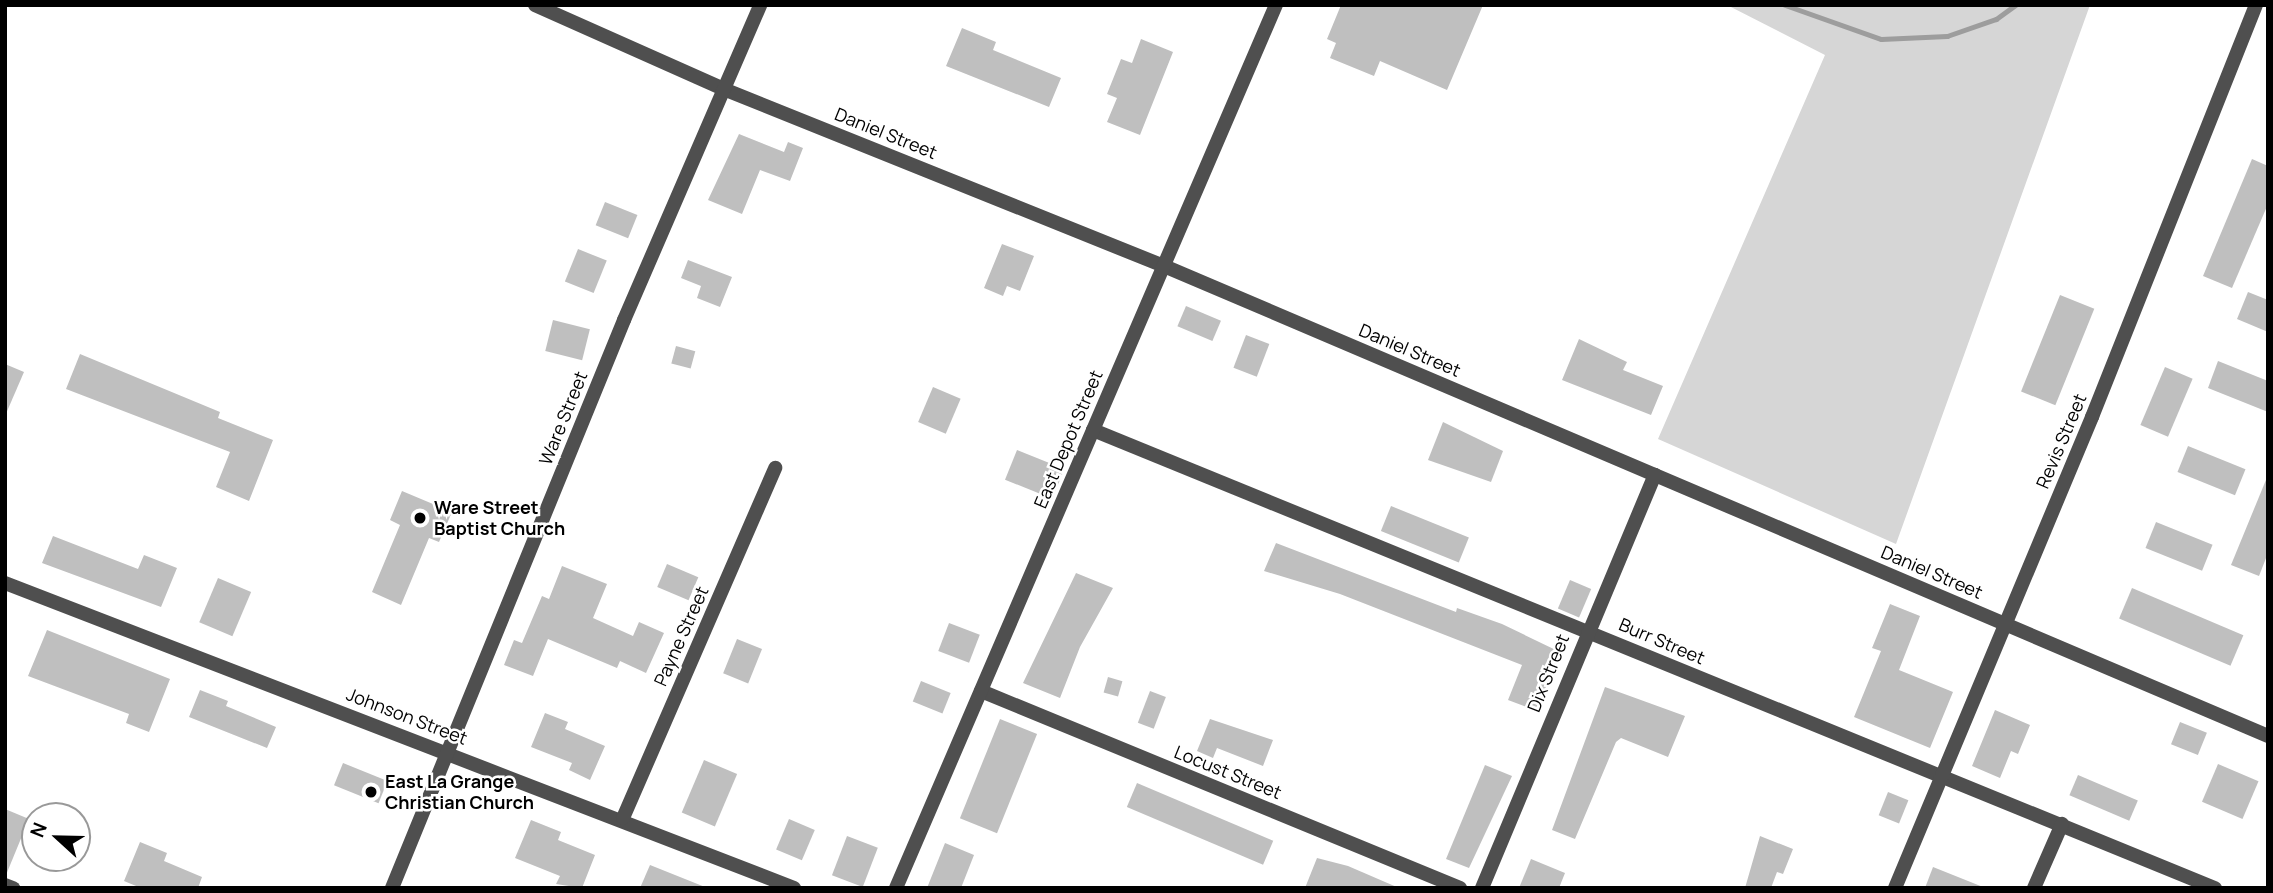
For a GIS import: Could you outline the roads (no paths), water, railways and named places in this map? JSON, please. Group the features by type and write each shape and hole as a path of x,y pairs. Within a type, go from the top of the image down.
{"street":[{"name":"Daniel Street","path":"535,5 726,90 1164,266 2268,736"},
{"name":"Ware Street","path":"393,888 624,320 726,90 760,5"},
{"name":"East Depot Street","path":"896,888 1276,5"},
{"name":"Revis Street","path":"1895,888 2007,625 2256,5"},
{"name":"Burr Street","path":"1093,429 2215,888"},
{"name":"Payne Street","path":"623,818 775,468"},
{"name":"Dix Street","path":"1482,888 1587,630 1655,475"},
{"name":"Johnson Street","path":"5,583 623,818 794,888"},
{"name":"Locust Street","path":"981,691 1460,888"},
{"path":"2035,888 2062,824"},
{"path":"5,884 13,888"}],"waterway":[{"path":"1785,5 1881,39 1947,36 1996,19 2015,5"}],"place":[{"name":"Ware Street Baptist Church","path":"420,518"},
{"name":"East La Grange Christian Church","path":"371,792"}]}
